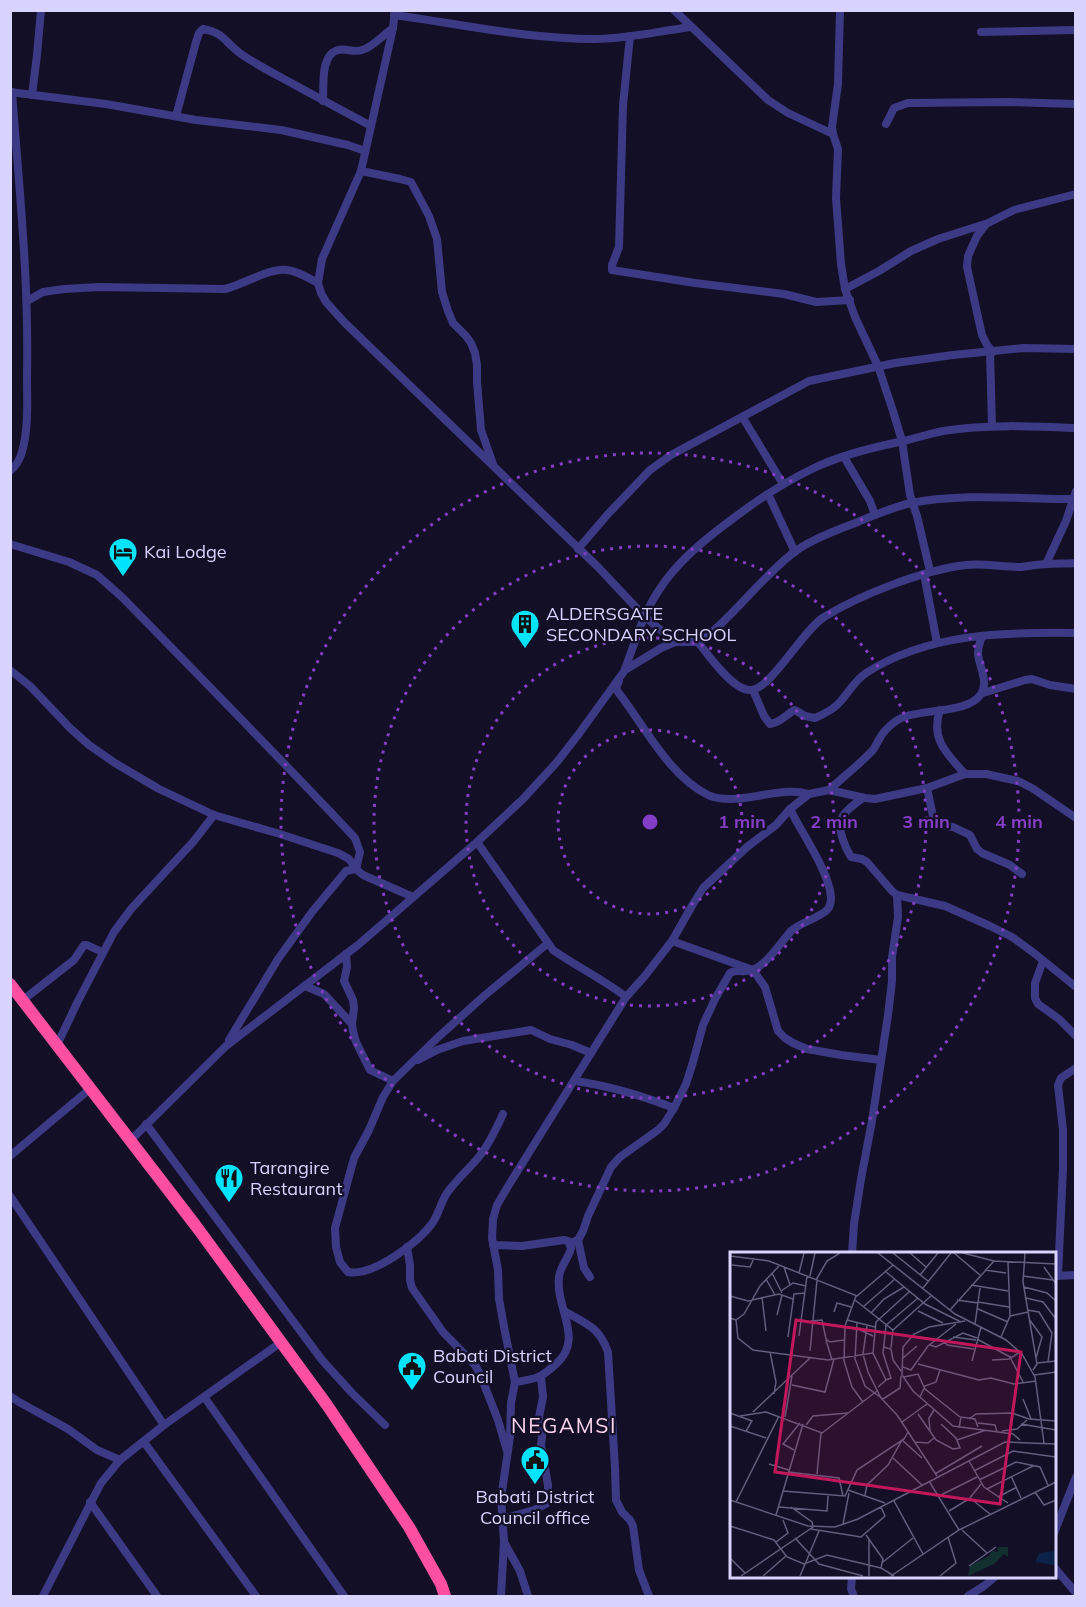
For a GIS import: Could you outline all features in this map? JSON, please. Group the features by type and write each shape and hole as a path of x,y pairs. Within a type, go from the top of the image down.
{"highway":[{"path":"10,984 196,1226 363,1457 409,1527 441,1584 445,1596"}],"street":[{"path":"32,95 41,10"},
{"path":"674,10 768,100 788,113 833,135"},
{"path":"840,10 838,84 832,127 838,149 836,198 841,264 845,289 855,317 878,366 902,441 938,643"},
{"path":"675,642 644,616 344,322 326,302 318,282 322,259 361,171 393,28 394,13 517,34 549,37 594,39 691,27"},
{"path":"323,101 326,67 331,53 339,50 363,50 393,28"},
{"path":"176,116 196,42 203,29 212,30 221,35 253,62 371,126"},
{"path":"981,32 1076,30"},
{"path":"630,36 623,105 619,247 612,270 784,294 816,302 850,300"},
{"path":"10,471 22,454 25,435 27,361 27,301 21,197 11,92 281,130 365,151"},
{"path":"885,124 894,108 908,103 1076,104"},
{"path":"361,171 411,182 429,216 437,239 444,300 453,323 466,336 475,353 481,430 495,468"},
{"path":"845,289 910,251 938,239 986,224 1014,210 1076,194"},
{"path":"986,224 977,236 967,262 982,335 992,352 992,426"},
{"path":"27,301 43,292 64,289 99,287 225,289 277,270 288,270 318,282"},
{"path":"578,549 650,470 671,455 809,381 878,366 952,355 1023,348 1076,349"},
{"path":"743,418 783,484"},
{"path":"1076,428 992,426 942,431 871,448 814,468 783,484 693,550 660,589 644,616 616,687 665,758 692,784 710,796 730,799 795,792 809,794 829,790 863,798 885,798 927,788 965,774 986,774 1018,781 1076,818"},
{"path":"844,457 870,501 875,515"},
{"path":"768,494 795,552"},
{"path":"131,1140 226,1046 346,954 477,842 523,799 557,762 624,670 675,642 698,642 712,633 760,583 795,552 836,530 895,507 913,503 949,499 1075,496 1046,564"},
{"path":"10,544 69,562 97,575 123,598 355,838 360,852 356,869"},
{"path":"698,642 728,677 740,687 753,690 768,680 814,624 857,600 927,573 967,565 1022,567 1076,563"},
{"path":"753,690 764,716 770,723 776,723 795,710 805,716 815,718 838,705 864,674 894,659 938,643 1005,634 1076,633"},
{"path":"982,636 978,646 983,675 982,693"},
{"path":"10,670 30,686 89,746 159,789 214,815 338,853 348,859 363,875 413,897"},
{"path":"829,790 873,750 884,733 900,718 919,712 965,705 974,701 982,693 1025,680 1032,679 1050,685 1076,689"},
{"path":"940,710 936,721 936,732 943,747 965,774"},
{"path":"927,788 934,821 939,825 953,827 970,835 977,849 982,853 1011,865 1022,874"},
{"path":"501,1596 504,1541 501,1498 515,1382 505,1332 493,1245 493,1219 497,1205 627,997 672,941 704,888 747,847 776,825 790,809 809,794"},
{"path":"863,798 847,810 840,821 850,856 867,862 897,895 937,904 972,916 1012,937 1076,987"},
{"path":"515,1382 541,1377 567,1353 569,1337 560,1293 561,1269 574,1242 584,1231 588,1216 611,1167 620,1157 658,1130 674,1108 686,1084 703,1025 731,972 753,970 770,957 798,925 825,912 831,903 824,874 790,809"},
{"path":"57,1045 114,932 131,909 193,842 214,815"},
{"path":"477,842 547,944 566,959 627,997"},
{"path":"226,1046 278,959 312,912 346,871 356,869"},
{"path":"852,1252 857,1202 892,981 892,957 898,917 897,895"},
{"path":"672,941 753,970 765,987 778,1031 793,1043 807,1049 881,1060"},
{"path":"503,1114 478,1158 446,1194 432,1224 407,1247 369,1270 348,1272 340,1262 335,1228 354,1158 383,1097 393,1081 411,1064 484,996 547,944"},
{"path":"23,1000 67,967 84,945 102,952"},
{"path":"346,954 347,967 344,981 353,1000 352,1024 356,1042 368,1068 393,1081"},
{"path":"1043,961 1035,983 1035,998 1038,1004 1059,1019 1076,1036"},
{"path":"305,986 325,995 352,1024"},
{"path":"411,1064 437,1050 463,1041 527,1030 591,1053"},
{"path":"1076,1068 1061,1078 1059,1085 1064,1168 1056,1276 1076,1275"},
{"path":"575,1081 600,1084 636,1093 674,1108"},
{"path":"10,1156 91,1088"},
{"path":"146,1124 315,1350 352,1394 386,1425"},
{"path":"10,1196 164,1425"},
{"path":"493,1245 522,1246 564,1240 574,1242"},
{"path":"574,1242 590,1277"},
{"path":"407,1247 412,1288 442,1332 475,1365 498,1420 508,1454"},
{"path":"564,1311 598,1331 608,1352 615,1500 633,1526 639,1570 649,1596"},
{"path":"53,1596 45,1593 90,1502 101,1483 120,1460 164,1425 280,1343"},
{"path":"502,1519 534,1510 546,1504 548,1499 539,1425 543,1397 541,1377"},
{"path":"11,1396 68,1429 97,1450 120,1460"},
{"path":"204,1398 344,1596"},
{"path":"144,1442 256,1596"},
{"path":"1056,1528 1076,1477"},
{"path":"90,1502 157,1596"},
{"path":"504,1541 520,1571 528,1596"},
{"path":"1056,1569 1076,1593"},
{"path":"852,1577 851,1589 854,1596"},
{"path":"968,1596 994,1577"}],"place":[{"name":"Kai Lodge","path":"123,578"},
{"name":"ALDERSGATE SECONDARY SCHOOL","path":"525,650"},
{"name":"Tarangire Restaurant","path":"229,1204"},
{"name":"Babati District Council","path":"412,1392"},
{"name":"Babati District Council office","path":"535,1486"}],"district":[{"name":"NEGAMSI","path":"564,1426"}]}
